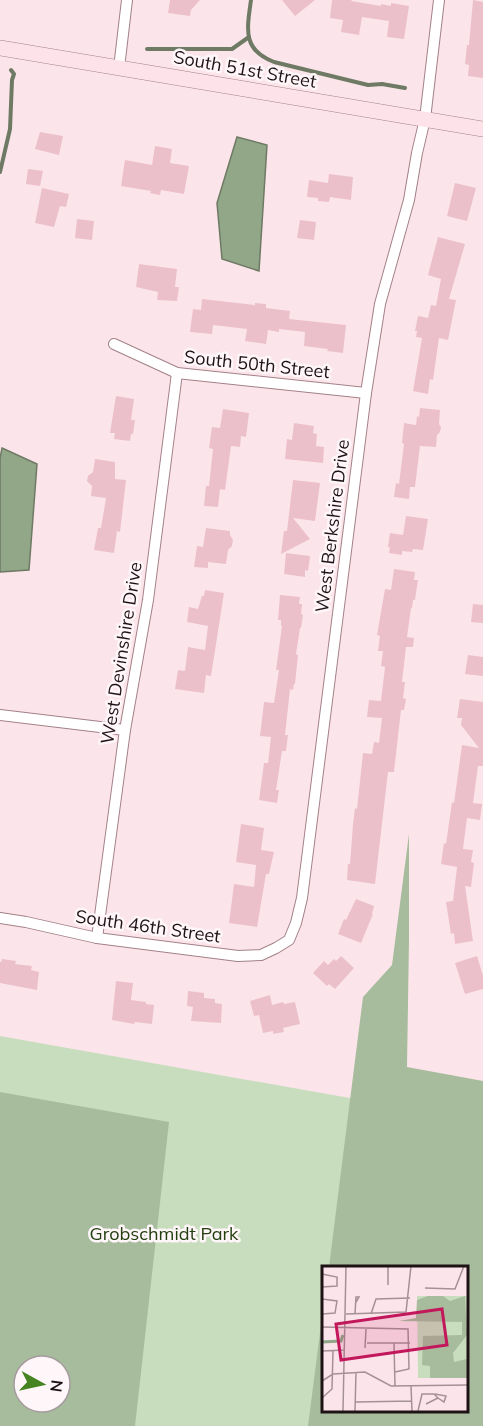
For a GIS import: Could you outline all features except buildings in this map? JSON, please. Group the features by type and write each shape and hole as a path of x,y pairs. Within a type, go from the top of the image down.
{"street":[{"path":"119,68 128,0"},
{"name":"West Berkshire Drive","path":"289,940 302,898 366,393 380,304 409,200 425,119 439,0"},
{"name":"South 51st Street","path":"0,48 483,129"},
{"name":"South 50th Street","path":"114,344 177,373 366,393"},
{"name":"West Devinshire Drive","path":"98,938 125,730 148,600 177,373"},
{"path":"0,715 125,730"},
{"name":"South 46th Street","path":"0,918 98,938 238,956 261,955 289,940"}],"green space":[{"name":"Grobschmidt Park","path":"0,1036 378,1103 483,1081 483,1426 0,1426"}],"shaded area":[{"path":"237,137 267,145 259,271 222,259 217,203"},
{"path":"2,448 37,464 29,570 0,572 0,458"},
{"path":"409,834 407,1067 483,1081 483,1426 308,1426 322,1318 322,1411 468,1411 468,1266 329,1266 363,997 392,965"},
{"path":"0,1092 169,1122 135,1426 0,1426"}],"waterway":[{"path":"251,0 248,20 249,37 256,51 264,57 274,62 368,85 382,84 405,88"},
{"path":"147,49 232,49 249,37"},
{"path":"0,172 10,129 14,74 11,70"}]}
